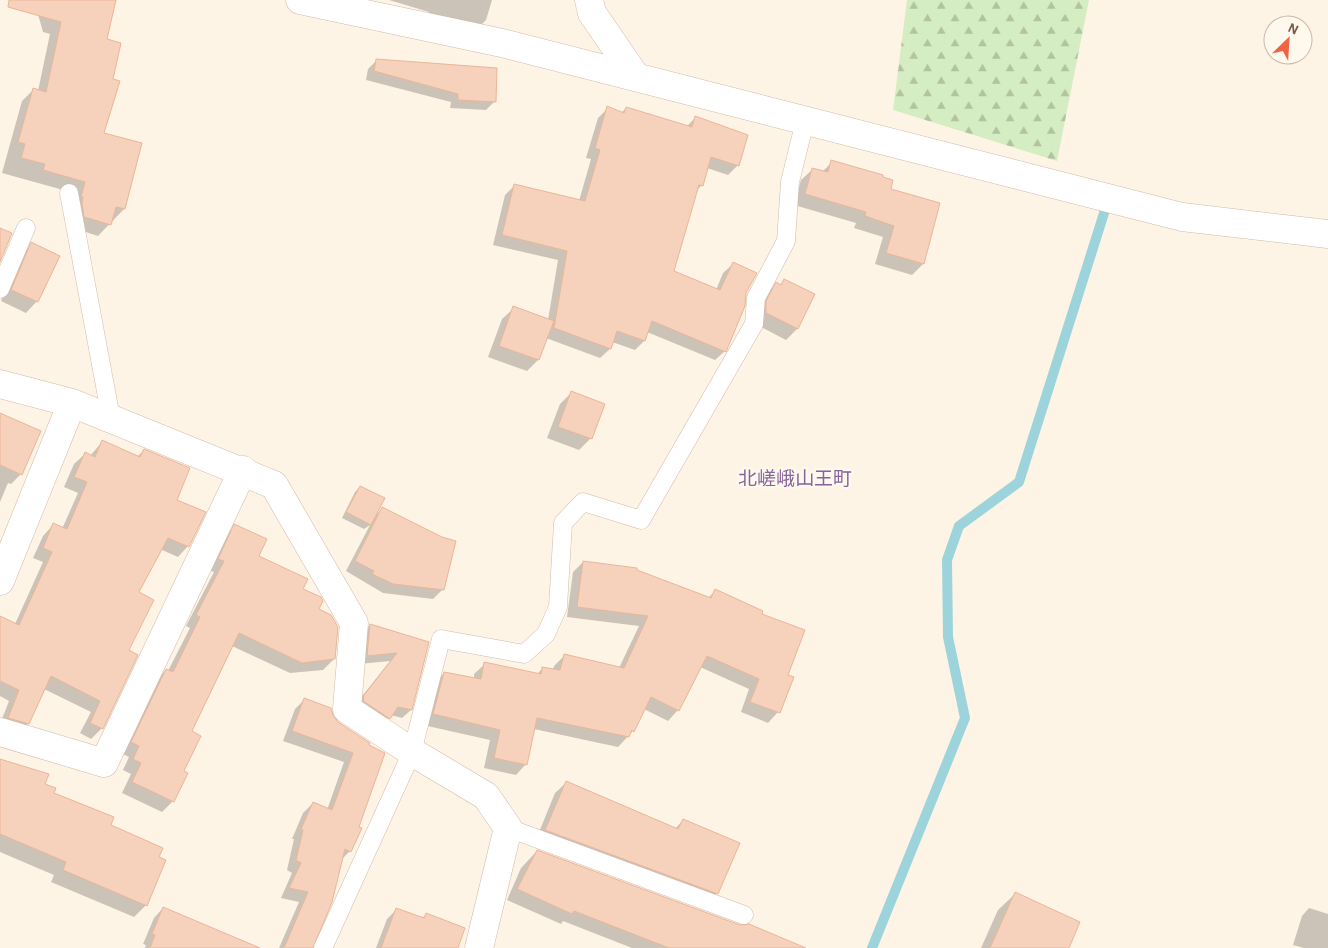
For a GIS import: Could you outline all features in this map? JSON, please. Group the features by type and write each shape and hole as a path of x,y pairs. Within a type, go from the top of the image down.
{"street":[{"path":"589,0 592,13 636,77"},
{"path":"307,1 502,43 1182,217 1328,234"},
{"path":"0,384 72,402 243,470 274,485 354,623 347,709 412,752 486,796 508,828 480,948"},
{"path":"0,581 72,402"},
{"path":"0,732 104,763 243,470"}],"lane":[{"path":"323,948 412,752 441,639 524,654 546,634 558,607 563,523 583,502 641,520 754,324 756,298 786,241 790,182 805,121"},
{"path":"69,193 111,418"},
{"path":"0,289 26,228"},
{"path":"508,828 744,915"}],"green space":[{"path":"907,0 1089,0 1057,161 893,110"}],"building":[{"path":"9,0 116,0 107,39 121,43 113,79 120,81 104,133 142,143 125,209 116,207 111,225 84,217 83,197 81,197 85,182 43,170 45,164 21,158 25,144 18,142 33,88 46,92 61,22 8,7"},
{"path":"376,59 497,68 496,102 458,100 458,94 374,71"},
{"path":"607,106 624,113 626,107 692,127 695,116 748,135 739,166 711,157 703,186 699,185 674,271 720,290 733,262 757,273 746,293 745,306 726,352 652,321 645,341 617,331 611,349 554,328 567,251 502,235 514,184 585,201 600,150 595,148"},
{"path":"831,160 883,175 883,177 893,180 891,189 940,203 924,264 886,253 894,226 865,216 866,212 805,194 812,168 828,172"},
{"path":"0,228 12,233 0,262"},
{"path":"31,242 60,256 38,302 11,290"},
{"path":"784,279 815,294 798,329 766,313 766,301 776,282 781,285"},
{"path":"513,306 554,321 539,360 499,346"},
{"path":"571,391 605,404 592,439 558,427"},
{"path":"0,413 41,431 22,475 0,465"},
{"path":"102,440 140,457 144,449 190,468 177,500 206,512 189,547 168,538 139,592 154,600 129,650 138,655 103,729 90,723 100,701 51,676 29,724 8,718 19,690 0,681 0,616 19,625 52,552 43,548 53,523 67,529 87,482 74,477 85,452 95,457"},
{"path":"360,486 385,498 371,525 346,512"},
{"path":"382,507 442,537 456,541 444,590 393,584 372,574 374,571 355,561"},
{"path":"234,524 267,539 259,556 308,579 303,589 321,597 323,601 319,609 331,615 338,627 335,659 302,663 239,633 192,731 201,736 184,771 188,773 174,802 132,782 141,763 133,759 139,746 131,742 166,669 173,672 200,617 196,615 224,561 218,559"},
{"path":"583,561 637,568 637,570 711,598 715,589 763,611 762,614 805,630 788,675 794,677 780,713 750,702 759,679 707,656 679,711 651,697 634,732 632,730 629,737 537,718 527,765 494,758 500,730 433,714 444,672 481,679 484,662 541,674 542,667 560,670 564,654 624,668 648,616 577,607"},
{"path":"370,624 429,642 412,710 398,707 390,719 363,701 364,695 397,653 367,656"},
{"path":"304,698 331,708 338,722 370,743 369,745 385,753 359,827 362,828 351,852 345,849 332,902 313,948 284,948 308,892 289,888 301,863 296,860 303,830 301,829 313,802 332,810 353,753 292,731"},
{"path":"0,759 49,774 45,784 56,788 54,793 114,817 111,825 163,848 159,857 166,860 147,906 63,870 66,862 0,834"},
{"path":"566,781 678,829 683,819 740,843 718,894 545,830"},
{"path":"537,850 740,925 749,924 806,948 669,948 574,911 572,914 517,889"},
{"path":"1015,892 1080,922 1069,948 990,948"},
{"path":"163,907 260,948 150,948 155,935 152,934"},
{"path":"396,908 424,918 426,913 465,928 458,948 381,948"}],"waterway":[{"path":"872,948 965,718 948,637 947,560 959,526 1019,482 1105,210"}],"district":[{"name":"北嵯峨山王町","path":"795,479"}]}
